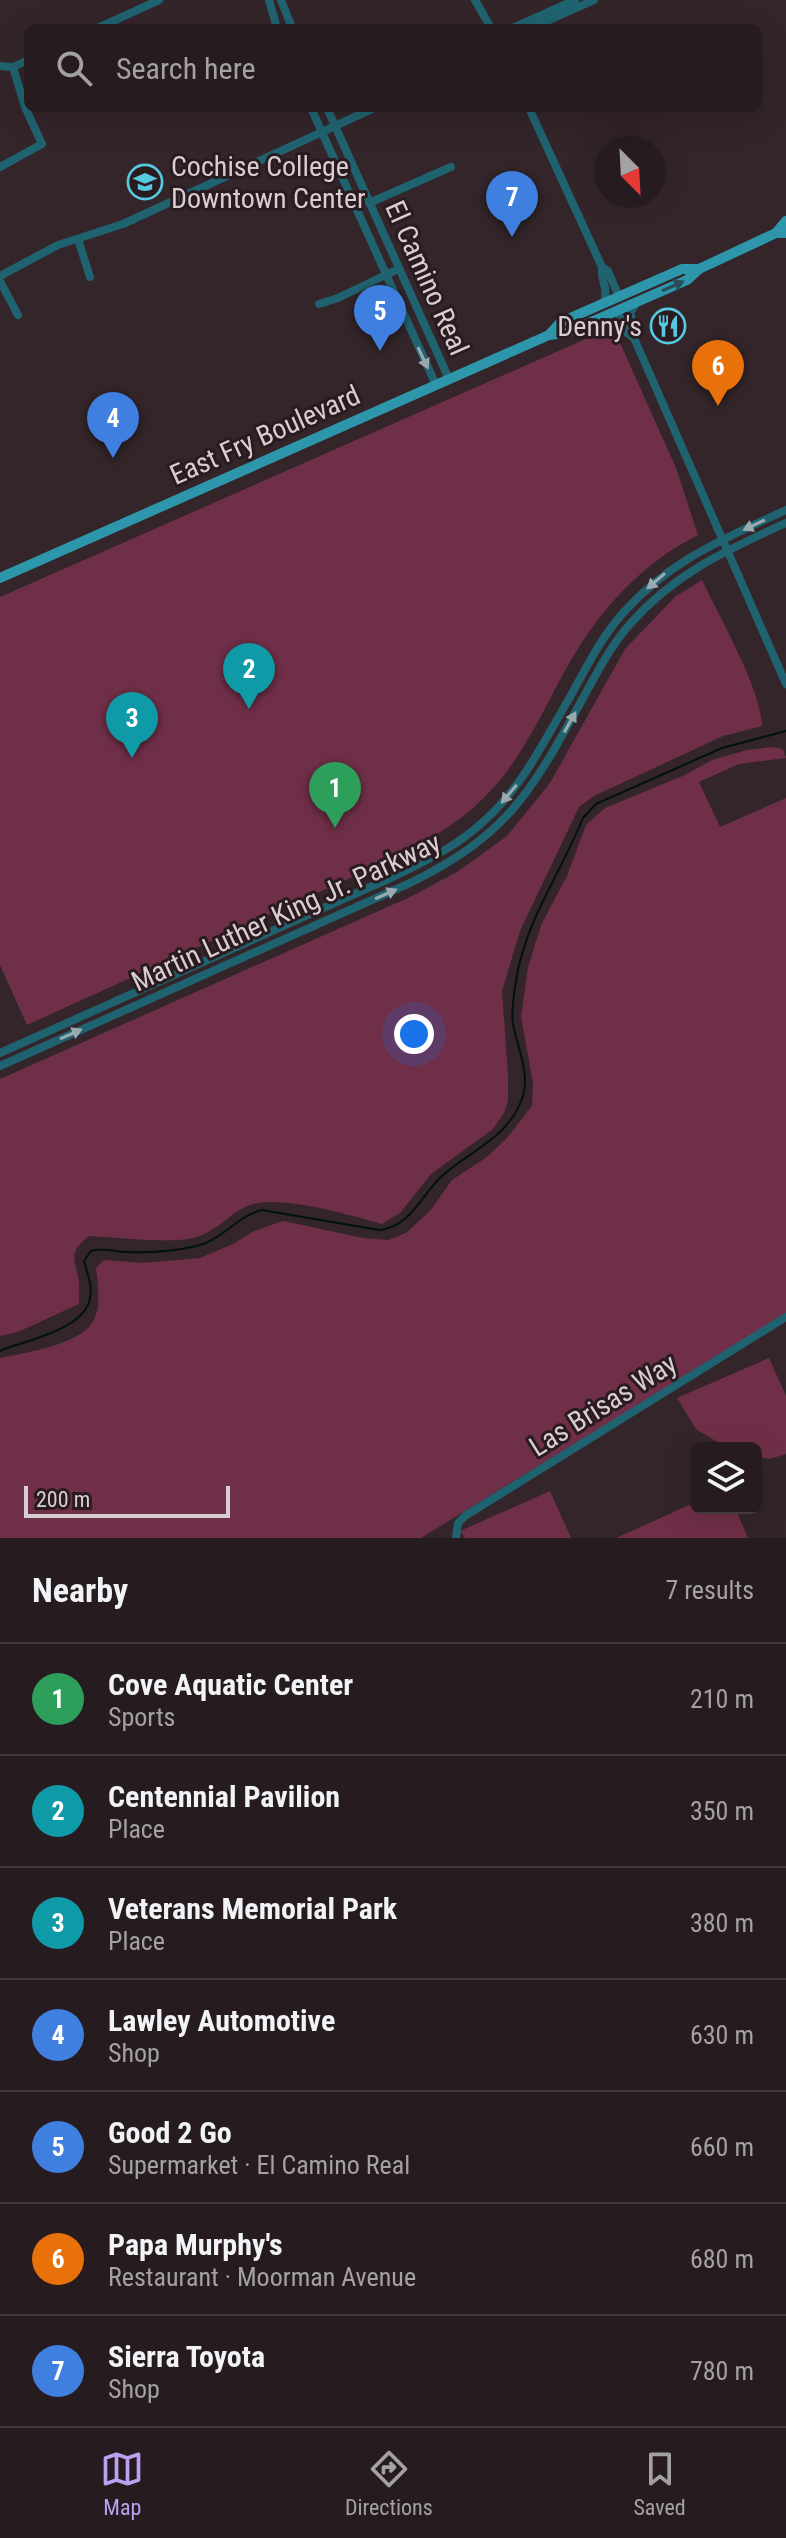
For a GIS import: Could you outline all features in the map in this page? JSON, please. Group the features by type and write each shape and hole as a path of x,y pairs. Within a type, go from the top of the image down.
{"main road":[{"name":"East Fry Boulevard","path":"0,578 549,335 566,333 687,280 699,269 781,233 786,221"},
{"name":"East Fry Boulevard","path":"549,335 561,322 682,269 699,269"}],"street":[{"path":"107,24 159,0"},
{"path":"269,0 276,24"},
{"path":"281,0 290,24"},
{"path":"475,0 489,24"},
{"path":"522,24 575,0"},
{"path":"540,24 594,0"},
{"path":"0,66 13,67 24,62"},
{"path":"13,67 24,104"},
{"path":"0,167 42,144 27,112"},
{"name":"El Camino Real","path":"313,112 436,385"},
{"name":"El Camino Real","path":"329,112 449,379"},
{"path":"18,315 0,278 58,245 123,224 366,112"},
{"path":"531,112 602,267 608,271 619,297"},
{"path":"369,203 451,167"},
{"path":"78,239 90,277"},
{"path":"602,267 601,274 607,288 603,304"},
{"path":"319,304 330,302 398,269"},
{"path":"637,302 630,313 635,329 634,338 786,684"},
{"path":"617,311 627,333 634,338"},
{"name":"Martin Luther King Jr. Parkway","path":"0,1066 410,883 459,857 501,824 530,791 605,658 628,627 676,580 724,545 786,510"},
{"name":"Martin Luther King Jr. Parkway","path":"0,1053 395,876 466,836 484,822 521,779 603,640 646,589 677,564 786,523"},
{"name":"Las Brisas Way","path":"456,1538 458,1523 465,1516 786,1317"}],"shaded area":[{"path":"613,327 676,468 698,535 648,568 606,610 571,660 519,754 493,788 463,816 405,853 27,1025 0,965 0,597"},
{"path":"702,580 755,692 762,726 723,736 594,796 579,807 520,931 502,991 508,1101 493,1129 431,1174 400,1213 382,1224 316,1207 263,1202 242,1208 202,1235 183,1240 89,1236 74,1254 79,1304 18,1332 0,1336 0,1079 410,897 457,872 507,836 550,783 625,649 676,596"},
{"path":"772,747 783,749 786,758 739,764 699,782 720,827 786,798 786,1314 421,1538 0,1538 0,1358 50,1347 85,1331 97,1310 96,1268 104,1260 143,1263 200,1258 254,1231 283,1221 363,1238 388,1240 406,1233 430,1211 452,1180 487,1157 506,1139 532,1106 533,1083 521,1017 528,967 542,923 567,876 586,825 605,808 685,775 712,760"},
{"path":"769,1358 786,1396 786,1454 770,1459 762,1457 762,1442 717,1442 696,1429 677,1398"},
{"path":"550,1491 571,1538 465,1538 460,1531"},
{"path":"690,1505 690,1514 738,1514 748,1538 616,1538"}],"waterway":[{"path":"0,1351 66,1326 86,1309 91,1293 84,1261 91,1251 153,1252 197,1246 262,1210 379,1230 390,1228 407,1217 442,1176 488,1142 517,1110 525,1087 512,1019 521,959 535,918 583,818 596,804 722,748 786,731"}],"place":[{"name":"Cochise College Downtown Center","path":"145,182"},
{"name":"Sierra Toyota","path":"512,237"},
{"name":"Denny's","path":"668,326"},
{"name":"Good 2 Go","path":"380,351"},
{"name":"Papa Murphy's","path":"718,406"},
{"name":"Lawley Automotive","path":"113,458"},
{"name":"Centennial Pavilion","path":"249,709"},
{"name":"Veterans Memorial Park","path":"132,758"},
{"name":"Cove Aquatic Center","path":"335,828"}]}
